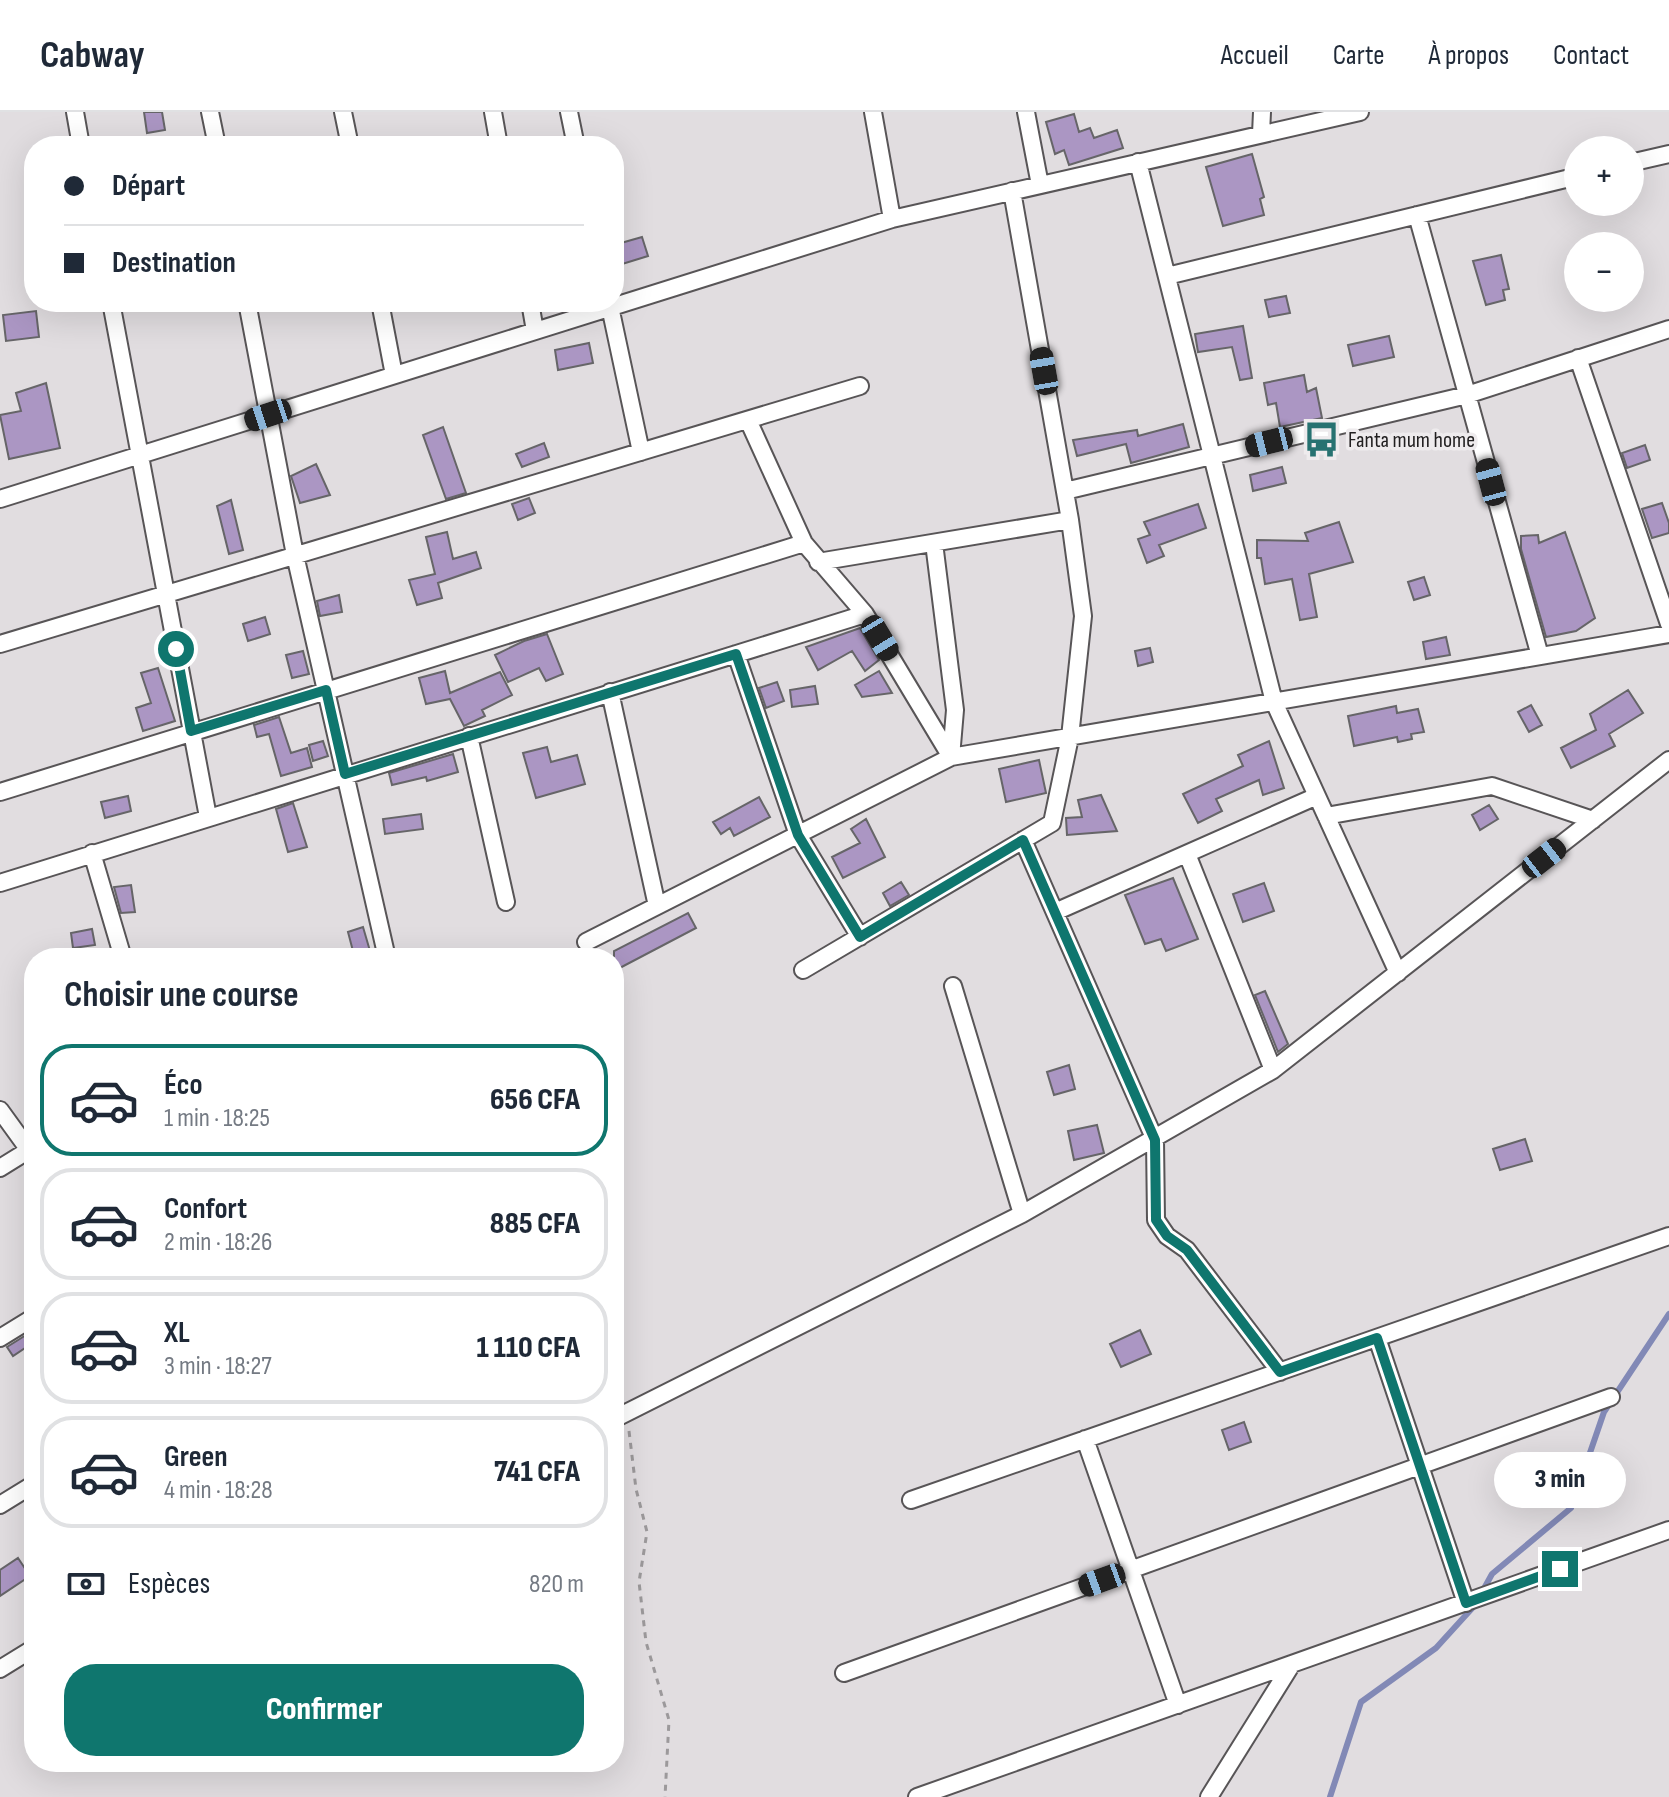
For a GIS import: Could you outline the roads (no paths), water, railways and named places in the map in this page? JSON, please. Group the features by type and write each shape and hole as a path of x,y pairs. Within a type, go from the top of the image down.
{"street":[{"path":"75,112 79,136"},
{"path":"210,112 215,136"},
{"path":"343,112 348,136"},
{"path":"493,112 497,136"},
{"path":"569,112 574,136"},
{"path":"873,112 892,219"},
{"path":"1026,112 1040,185"},
{"path":"1261,134 1262,112"},
{"path":"624,300 892,219 1360,112"},
{"path":"1644,160 1669,154"},
{"path":"1138,162 1274,702 1398,973"},
{"path":"1167,276 1564,179"},
{"path":"803,970 1052,823 1070,737 1083,616 1070,520 1012,191"},
{"path":"1417,215 1540,656"},
{"path":"113,312 208,817"},
{"path":"249,312 295,555 385,948"},
{"path":"382,312 394,375"},
{"path":"532,312 535,331"},
{"path":"0,497 139,456 588,312"},
{"path":"612,312 641,452"},
{"path":"1065,491 1467,395 1669,329"},
{"path":"1578,358 1669,624"},
{"path":"0,644 860,386"},
{"path":"748,420 804,543 865,614 951,757"},
{"path":"818,562 1070,520"},
{"path":"0,792 804,543"},
{"path":"934,543 955,710 951,757"},
{"path":"0,883 865,614"},
{"path":"586,942 951,757 1669,634"},
{"path":"736,654 798,835 860,937"},
{"path":"610,692 657,906"},
{"path":"469,736 506,902"},
{"path":"624,1413 1022,1214 1273,1070 1669,760"},
{"path":"1326,816 1492,786 1593,820"},
{"path":"1055,912 1317,796"},
{"path":"1023,840 1155,1140 1156,1220 1167,1236 1187,1250 1280,1372"},
{"path":"92,853 120,948"},
{"path":"1187,854 1273,1070"},
{"path":"953,986 1022,1214"},
{"path":"0,1110 24,1144"},
{"path":"0,1168 24,1157"},
{"path":"911,1500 1669,1236"},
{"path":"0,1338 24,1323"},
{"path":"1377,1338 1466,1603"},
{"path":"844,1673 1611,1397"},
{"path":"1085,1439 1178,1705"},
{"path":"0,1505 24,1490"},
{"path":"917,1797 1669,1530"},
{"path":"0,1669 24,1654"},
{"path":"1209,1797 1292,1664"}],"waterway":[{"path":"1481,1594 1492,1574 1571,1508 1604,1412 1669,1314"},
{"path":"1330,1797 1361,1702 1436,1648 1476,1604"}],"place":[{"name":"Fanta mum home","path":"1322,439"}]}
